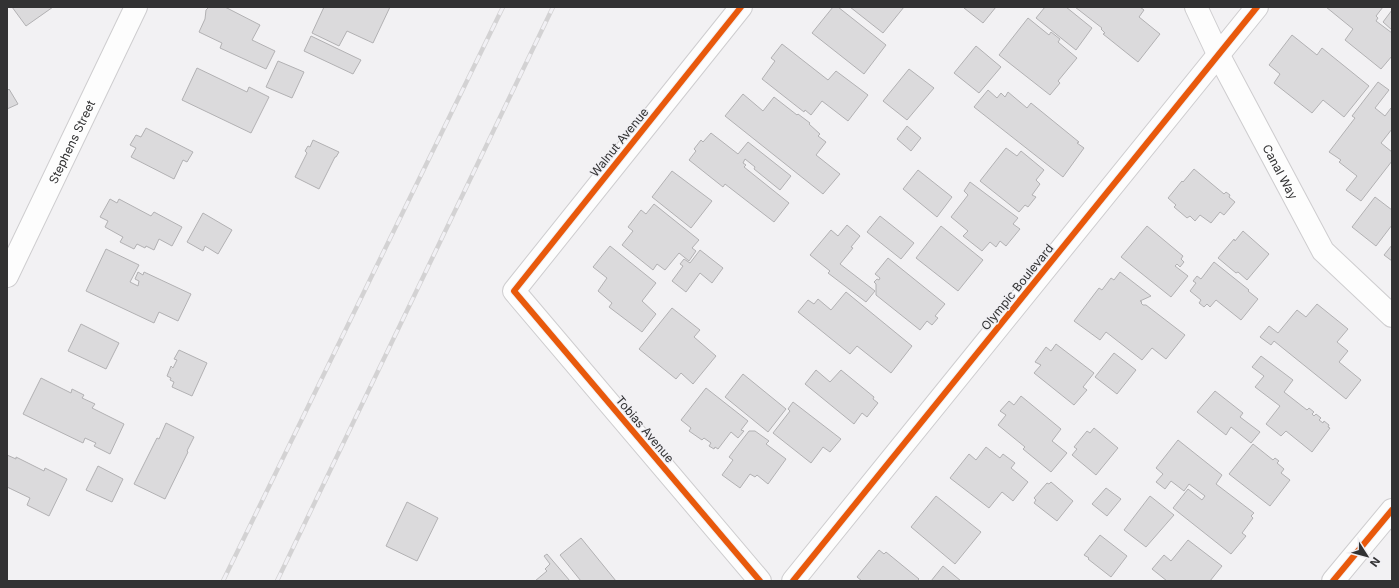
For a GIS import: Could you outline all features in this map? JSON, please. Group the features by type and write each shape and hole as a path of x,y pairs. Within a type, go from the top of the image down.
{"street":[{"name":"Stephens Street","path":"7,276 136,7"},
{"name":"Walnut Avenue","path":"514,291 741,7"},
{"name":"Canal Way","path":"1196,7 1219,56 1323,251 1392,316"},
{"name":"Olympic Boulevard","path":"793,581 1219,56 1257,7"},
{"name":"Tobias Avenue","path":"514,291 760,581"},
{"path":"1333,581 1392,510"}],"building":[{"path":"12,7 53,7 26,26"},
{"path":"209,7 225,7 260,25 252,40 275,51 266,69 220,48 222,43 199,32 205,19 206,10"},
{"path":"324,7 390,7 373,43 347,31 339,46 312,33"},
{"path":"833,7 838,7 886,45 864,74 812,33"},
{"path":"850,7 904,7 883,33"},
{"path":"996,7 983,23 964,8"},
{"path":"1045,7 1066,7 1092,28 1076,50 1036,18"},
{"path":"1075,7 1140,7 1144,10 1139,17 1160,34 1138,62 1103,34 1105,33 1101,29 1102,28"},
{"path":"1326,7 1383,7 1376,16 1378,18 1376,21 1392,33 1392,56 1381,69 1345,40 1353,29"},
{"path":"1392,10 1392,30 1383,22"},
{"path":"1028,18 1049,35 1051,32 1060,39 1058,42 1077,58 1058,81 1060,83 1050,95 999,55"},
{"path":"1292,35 1317,55 1322,48 1369,86 1344,117 1323,100 1312,113 1274,83 1280,74 1269,65"},
{"path":"311,36 361,60 353,74 304,51"},
{"path":"782,44 828,80 836,71 868,95 848,121 822,101 811,115 805,110 804,112 762,79 775,61 771,58"},
{"path":"976,46 1001,67 979,93 954,73"},
{"path":"278,61 304,72 292,98 266,87"},
{"path":"197,68 247,92 249,87 269,97 251,133 182,100"},
{"path":"909,69 934,88 907,120 883,101"},
{"path":"1378,82 1389,90 1375,108 1385,116 1391,108 1392,109 1392,129 1381,143 1392,152 1392,161 1361,201 1346,190 1357,176 1339,162 1341,160 1329,152 1355,118 1352,116"},
{"path":"9,89 18,104 7,109 7,91"},
{"path":"988,90 997,98 1001,93 1005,97 1008,92 1027,108 1031,103 1079,142 1077,143 1084,148 1063,177 974,107"},
{"path":"743,94 763,111 774,97 810,123 809,124 820,134 818,136 826,142 816,155 840,174 823,194 725,116"},
{"path":"907,126 921,138 911,151 897,139"},
{"path":"146,128 193,152 187,162 183,160 174,179 131,157 136,148 130,145 136,135 141,137"},
{"path":"711,133 738,154 748,142 791,176 780,190 754,169 755,167 745,159 743,163 746,165 744,167 789,203 774,222 725,184 723,187 689,160 696,151 694,149 701,140 703,142"},
{"path":"313,140 339,152 319,189 295,177 307,153 305,151 308,146 310,147"},
{"path":"1006,148 1017,156 1021,151 1044,170 1036,180 1040,184 1032,195 1036,197 1028,207 1025,205 1019,212 980,181"},
{"path":"1194,169 1224,194 1226,192 1230,195 1229,197 1235,202 1224,215 1220,212 1211,223 1200,215 1195,221 1190,216 1187,218 1174,207 1176,205 1168,198"},
{"path":"918,170 952,197 937,217 903,189"},
{"path":"672,171 712,201 691,228 652,197"},
{"path":"970,182 1018,218 1013,224 1020,229 1006,246 1000,241 996,247 990,242 982,251 963,236 968,231 951,217 968,195 964,191"},
{"path":"1375,197 1392,210 1392,225 1376,246 1352,227"},
{"path":"110,199 117,203 119,199 151,216 154,212 182,227 172,246 159,239 154,250 137,244 134,249 120,242 123,237 105,227 108,221 100,217"},
{"path":"654,204 699,240 692,248 696,251 689,261 679,253 665,270 657,264 653,270 622,245 633,231 628,227 641,210 646,214"},
{"path":"203,213 232,230 218,254 205,246 203,251 187,242"},
{"path":"880,216 914,243 901,259 867,232"},
{"path":"847,225 860,236 851,247 853,248 840,264 875,291 866,302 828,273 830,271 810,255 831,230 838,236"},
{"path":"941,226 983,260 958,291 916,258"},
{"path":"1147,226 1183,256 1181,259 1184,262 1180,267 1177,264 1175,266 1188,276 1171,297 1121,257"},
{"path":"1243,231 1269,254 1247,280 1218,258"},
{"path":"1392,245 1392,261 1384,255"},
{"path":"610,246 656,283 642,301 656,314 642,332 609,307 612,303 598,291 607,278 593,267"},
{"path":"106,249 139,265 130,282 138,286 139,281 135,279 138,272 143,275 144,272 191,294 178,321 159,312 154,323 86,291"},
{"path":"700,250 723,268 712,283 700,273 686,292 672,281 683,266 680,264 684,259 690,263"},
{"path":"888,258 945,304 935,316 938,318 932,325 927,321 920,330 876,295 876,284 874,282 880,278 875,274"},
{"path":"1214,262 1258,299 1241,320 1216,300 1210,307 1207,304 1204,307 1199,303 1201,300 1190,291 1196,283 1193,281 1197,276 1201,279"},
{"path":"1120,272 1151,296 1140,301 1143,305 1146,305 1185,335 1166,359 1152,348 1142,360 1106,332 1100,340 1074,321 1099,288 1102,290 1111,278 1114,280"},
{"path":"846,292 912,346 891,373 857,346 850,354 798,312 808,300 814,304 818,299 831,310"},
{"path":"1317,304 1348,329 1337,342 1348,351 1339,362 1361,380 1346,399 1274,341 1271,345 1260,337 1269,326 1278,333 1297,310 1306,317"},
{"path":"672,308 700,330 694,337 716,356 693,384 681,373 676,379 639,349"},
{"path":"81,324 119,343 106,369 68,351"},
{"path":"1056,344 1094,373 1083,387 1087,390 1074,405 1034,373 1041,365 1035,362 1046,347 1051,351"},
{"path":"179,350 207,363 192,396 172,387 174,382 167,376 171,366 173,368 177,360 174,359"},
{"path":"1114,353 1136,370 1117,394 1095,377"},
{"path":"1261,356 1293,380 1284,392 1307,410 1309,408 1314,412 1312,414 1314,416 1316,414 1321,418 1319,420 1323,423 1324,421 1329,425 1328,427 1330,428 1312,452 1286,431 1281,436 1266,424 1280,406 1255,387 1264,376 1252,367"},
{"path":"816,370 830,382 841,370 874,397 873,399 878,403 867,417 862,413 854,424 805,384"},
{"path":"743,374 786,409 768,432 725,397"},
{"path":"41,378 71,393 72,389 84,395 82,398 95,404 92,408 124,424 110,454 94,446 96,443 85,438 83,443 23,414"},
{"path":"706,388 748,421 741,430 744,431 738,438 731,432 718,449 715,447 714,449 709,446 711,443 704,438 702,440 689,431 691,428 681,420"},
{"path":"1215,391 1243,413 1240,417 1260,432 1251,443 1231,427 1226,435 1197,412"},
{"path":"1021,396 1061,429 1052,441 1067,453 1051,472 1023,449 1025,447 998,425 1006,415 1000,411 1009,401 1014,405"},
{"path":"793,402 841,439 830,452 823,447 811,463 773,433 790,411 788,409"},
{"path":"166,423 194,437 165,499 134,484 157,438 159,439"},
{"path":"1094,428 1118,448 1096,475 1072,455 1077,449 1074,447 1087,431 1090,433"},
{"path":"749,431 755,431 769,441 766,444 786,459 768,484 757,475 755,477 750,474 740,488 722,475 733,460 729,457"},
{"path":"1178,440 1222,475 1216,484 1254,513 1251,516 1253,518 1242,533 1246,536 1231,554 1173,508 1188,489 1202,500 1205,496 1189,484 1184,491 1171,481 1165,489 1156,482 1163,474 1156,468"},
{"path":"1253,444 1273,460 1275,458 1279,461 1277,463 1284,469 1281,473 1290,480 1270,506 1229,474"},
{"path":"986,447 1000,458 1003,454 1015,463 1011,468 1028,482 1013,501 1002,492 989,508 950,478 969,454 976,460"},
{"path":"7,455 16,459 16,457 44,471 45,468 67,479 49,516 27,505 30,498 7,487"},
{"path":"98,466 123,479 112,502 86,490"},
{"path":"1051,482 1073,501 1057,521 1034,503 1036,500 1034,498 1047,483 1049,484"},
{"path":"1106,488 1121,499 1107,516 1092,504"},
{"path":"936,496 981,532 955,564 911,527"},
{"path":"1150,496 1174,515 1146,547 1124,530"},
{"path":"407,502 438,518 417,561 386,546"},
{"path":"1100,535 1127,556 1111,577 1084,555"},
{"path":"581,538 616,581 581,581 560,555"},
{"path":"1188,540 1222,566 1210,581 1167,581 1152,569 1164,555 1171,561"},
{"path":"879,550 884,554 886,552 919,579 917,581 862,581 857,577"},
{"path":"547,554 570,581 535,581 547,571 545,569 550,564 544,556"},
{"path":"943,566 961,581 931,581"}],"railway":[{"path":"223,581 503,7"},
{"path":"277,581 553,7"}],"cycle path":[{"path":"741,7 514,291 760,581"},
{"path":"793,581 1257,7"},
{"path":"1333,581 1392,510"}]}
